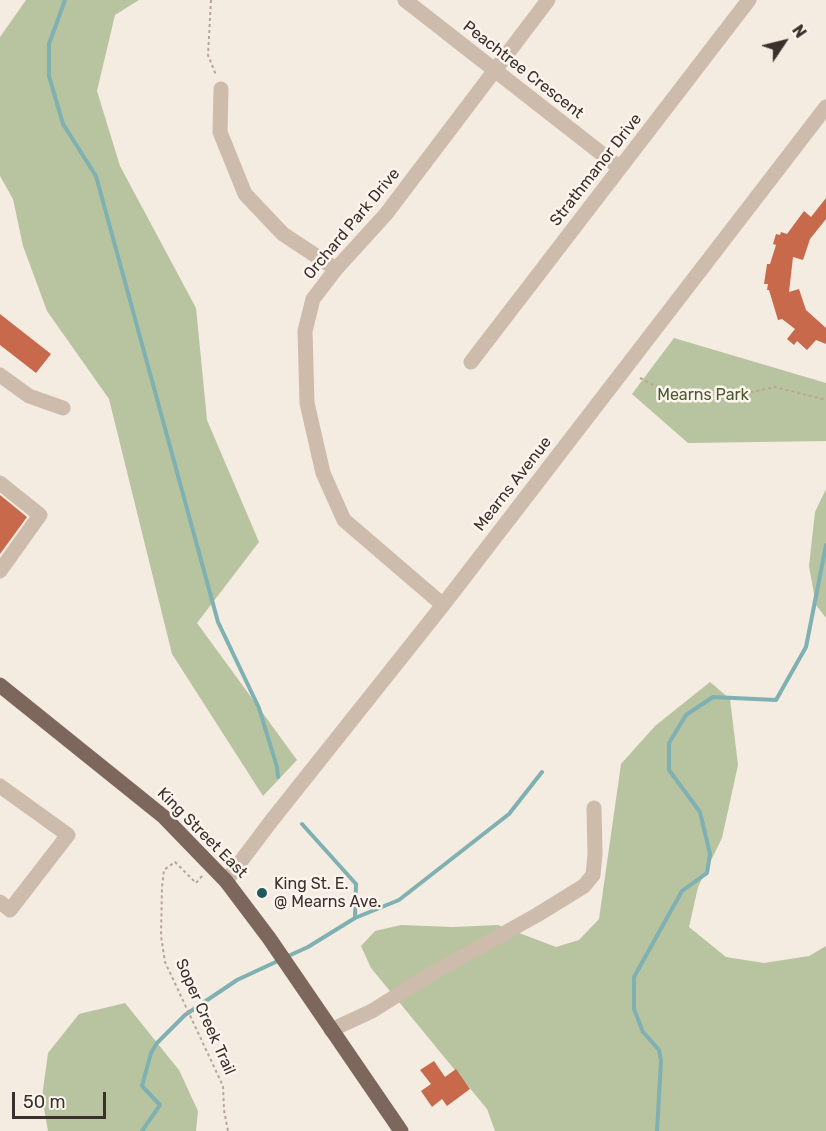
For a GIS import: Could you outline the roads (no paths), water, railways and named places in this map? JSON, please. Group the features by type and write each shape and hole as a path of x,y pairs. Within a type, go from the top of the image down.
{"main road":[{"name":"King Street East","path":"0,685 164,817 226,881 269,938 400,1131"}],"street":[{"name":"Peachtree Crescent","path":"405,0 620,168"},
{"name":"Orchard Park Drive","path":"443,605 344,520 323,472 307,403 305,331 314,298 336,269 386,214 548,0"},
{"name":"Strathmanor Drive","path":"471,362 749,0"},
{"path":"221,89 220,132 245,194 283,234 336,269"},
{"name":"Mearns Avenue","path":"226,881 443,605 826,106"},
{"path":"0,375 29,396 63,408"},
{"path":"0,483 40,515 0,571"},
{"path":"0,902 10,910 68,835 2,791"},
{"path":"331,1030 372,1011 584,885 593,876 594,808"}],"waterway":[{"path":"65,0 49,44 49,76 63,124 96,176 218,622 259,708 278,777"},
{"path":"657,1131 661,1061 659,1050 643,1032 634,1009 634,977 682,891 707,873 710,854 700,812 669,770 669,743 686,715 713,697 776,700 806,647 826,545"},
{"path":"286,957 308,947 355,918 399,900 509,814 542,772"},
{"path":"302,824 356,884 355,918"},
{"path":"142,1131 160,1105 142,1086 151,1053 157,1043 185,1015 237,980 280,960"}],"place":[{"name":"King St. E. @ Mearns Ave.","path":"262,893"}],"park label":[{"name":"Mearns Park","path":"703,395"}]}
